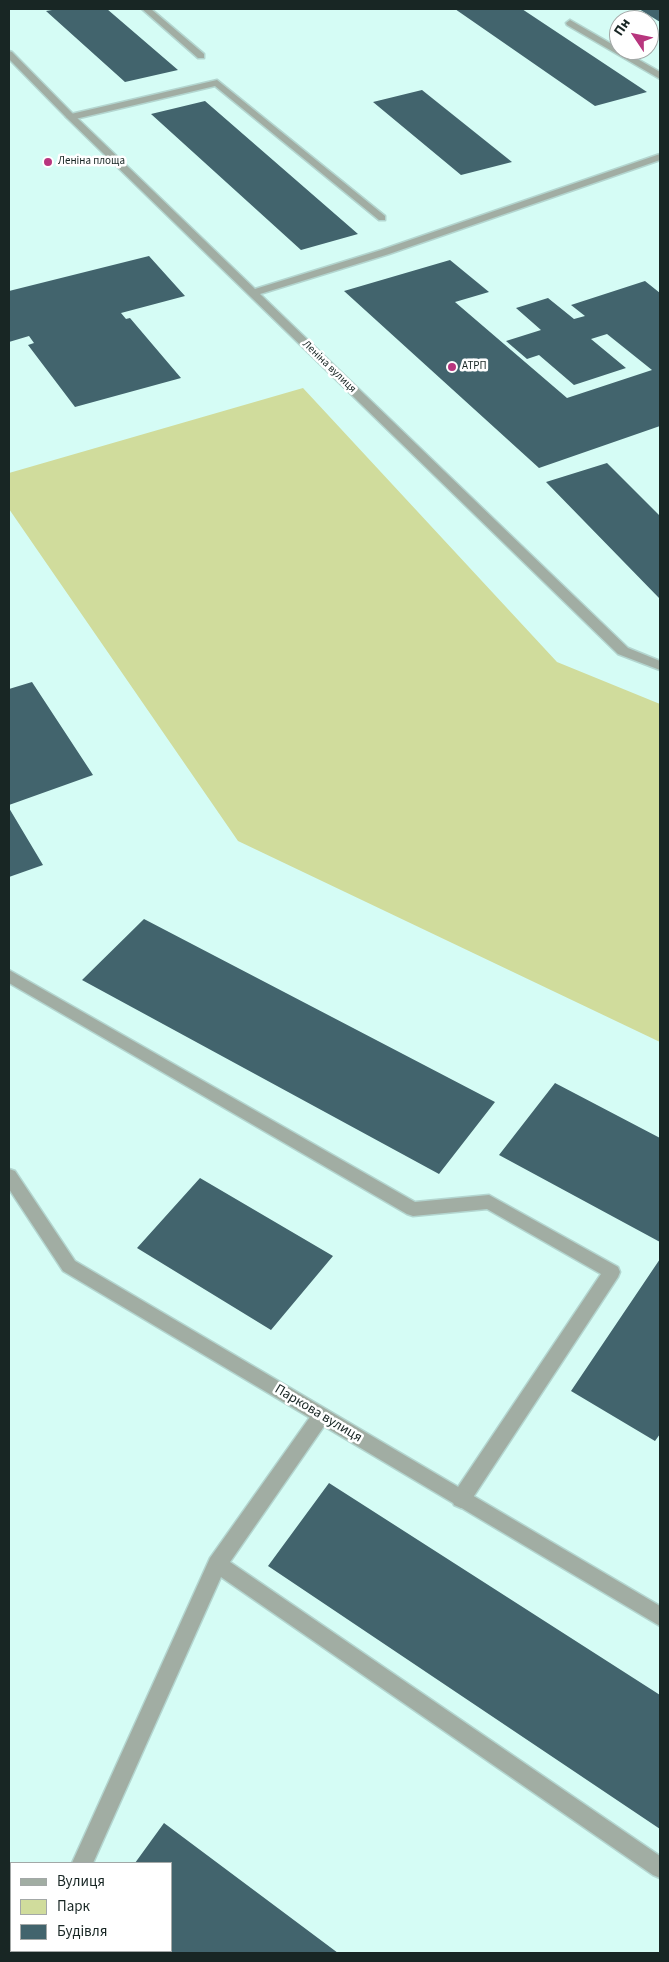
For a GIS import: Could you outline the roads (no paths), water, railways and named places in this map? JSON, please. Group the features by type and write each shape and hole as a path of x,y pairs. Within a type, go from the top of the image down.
{"street":[{"path":"146,9 201,56"},
{"path":"570,23 660,76"},
{"name":"Леніна вулиця","path":"9,54 71,117 623,651 660,666"},
{"path":"71,117 217,83 382,218"},
{"path":"253,293 385,252 660,157"},
{"path":"9,976 413,1209 489,1202 612,1272 461,1499"},
{"name":"Паркова вулиця","path":"9,1176 69,1266 660,1617"},
{"path":"82,1862 217,1564 321,1416"},
{"path":"217,1564 660,1868"}],"place":[{"name":"Леніна площа","path":"48,162"},
{"name":"АТРП","path":"452,367"}]}
